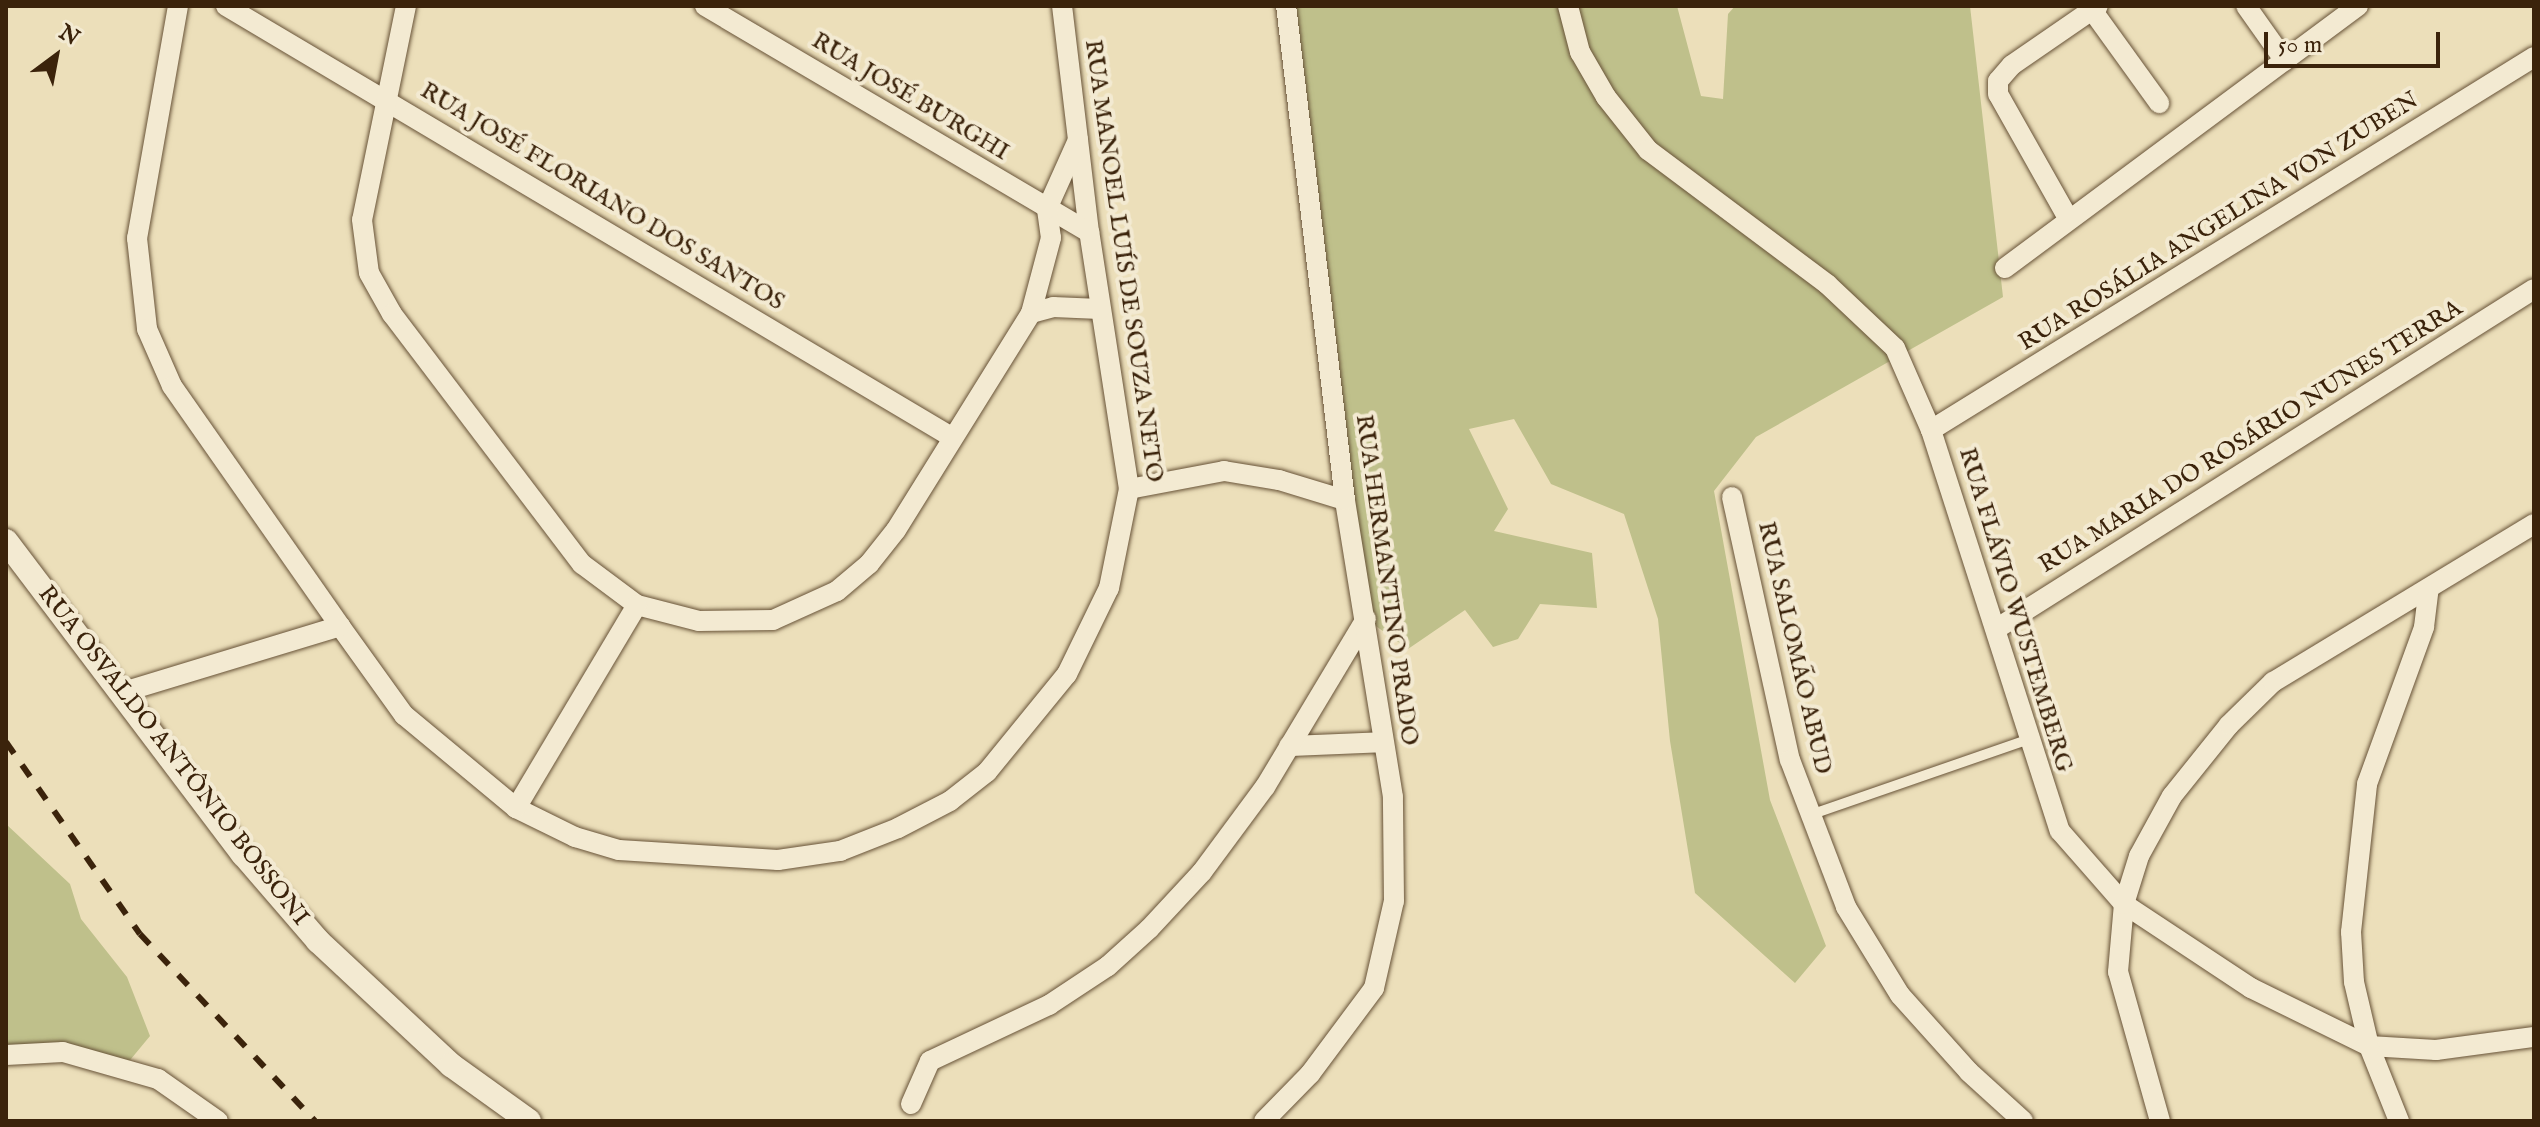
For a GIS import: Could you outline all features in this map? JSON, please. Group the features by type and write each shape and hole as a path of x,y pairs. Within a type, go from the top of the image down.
{"street":[{"name":"RUA MANOEL LUÍS DE SOUZA NETO","path":"178,6 137,238 147,329 172,386 340,626 404,715 516,808 575,837 619,850 698,858 778,860 840,851 898,828 950,801 987,772 1067,674 1109,588 1129,489 1089,232 1080,136 1062,6"},
{"name":"RUA JOSÉ FLORIANO DOS SANTOS","path":"226,6 388,98 950,436"},
{"path":"406,6 362,220 369,273 392,314 582,564 637,605 699,621 773,620 807,608 869,564 896,530 950,436 1031,313 1051,238 1047,209 1080,136"},
{"name":"RUA JOSÉ BURGHI","path":"705,6 1089,232"},
{"name":"RUA HERMANTINO PRADO","path":"1264,1121 1319,1063 1374,988 1394,901 1393,797 1345,500 1286,6"},
{"name":"RUA FLÁVIO WUSTEMBERG","path":"1568,6 1580,52 1606,97 1648,150 1864,315 1895,348 1931,430 2060,831 2124,904 2251,988 2369,1046 2436,1050 2534,1037"},
{"path":"2246,6 2285,61"},
{"path":"2005,268 2068,218 2358,6"},
{"path":"2068,218 1998,94 1998,81 2012,65 2095,8 2159,103"},
{"name":"RUA ROSÁLIA ANGELINA VON ZUBEN","path":"1931,430 2534,57"},
{"name":"RUA MARIA DO ROSÁRIO NUNES TERRA","path":"1996,629 2534,289"},
{"path":"1031,313 1053,307 1100,309"},
{"path":"1129,489 1224,471 1279,480 1345,500"},
{"name":"RUA SALOMÃO ABUD","path":"1732,497 1790,760 1846,907 1900,995 1969,1072 2023,1121"},
{"path":"2160,1121 2118,972 2124,904 2139,856 2172,796 2229,725 2273,682 2350,631 2428,592 2534,524"},
{"name":"RUA OSVALDO ANTÔNIO BOSSONI","path":"6,541 243,854 318,941 451,1065 529,1121"},
{"path":"2399,1121 2369,1046 2354,982 2356,857 2367,784 2424,627 2428,592"},
{"path":"516,808 637,605"},
{"path":"911,1104 930,1061 1049,1005 1108,966 1149,929 1202,872 1289,746 1366,619"},
{"path":"120,693 340,626"},
{"path":"1289,746 1383,742"},
{"path":"6,1055 63,1052 158,1079 218,1121"}],"lane":[{"path":"1810,815 2030,739"}],"green space":[{"path":"1286,6 1677,6 1701,96 1723,99 1728,14 1735,6 1970,6 2003,297 1756,437 1714,491 1770,800 1826,946 1795,983 1695,893 1670,741 1658,619 1624,514 1551,484 1514,419 1469,429 1508,509 1494,531 1592,553 1597,608 1540,604 1518,639 1493,647 1465,610 1408,649 1366,619"},
{"path":"6,824 70,884 81,919 127,977 150,1036 126,1065 6,1051"}],"railway":[{"path":"6,742 140,934 315,1121"}]}
